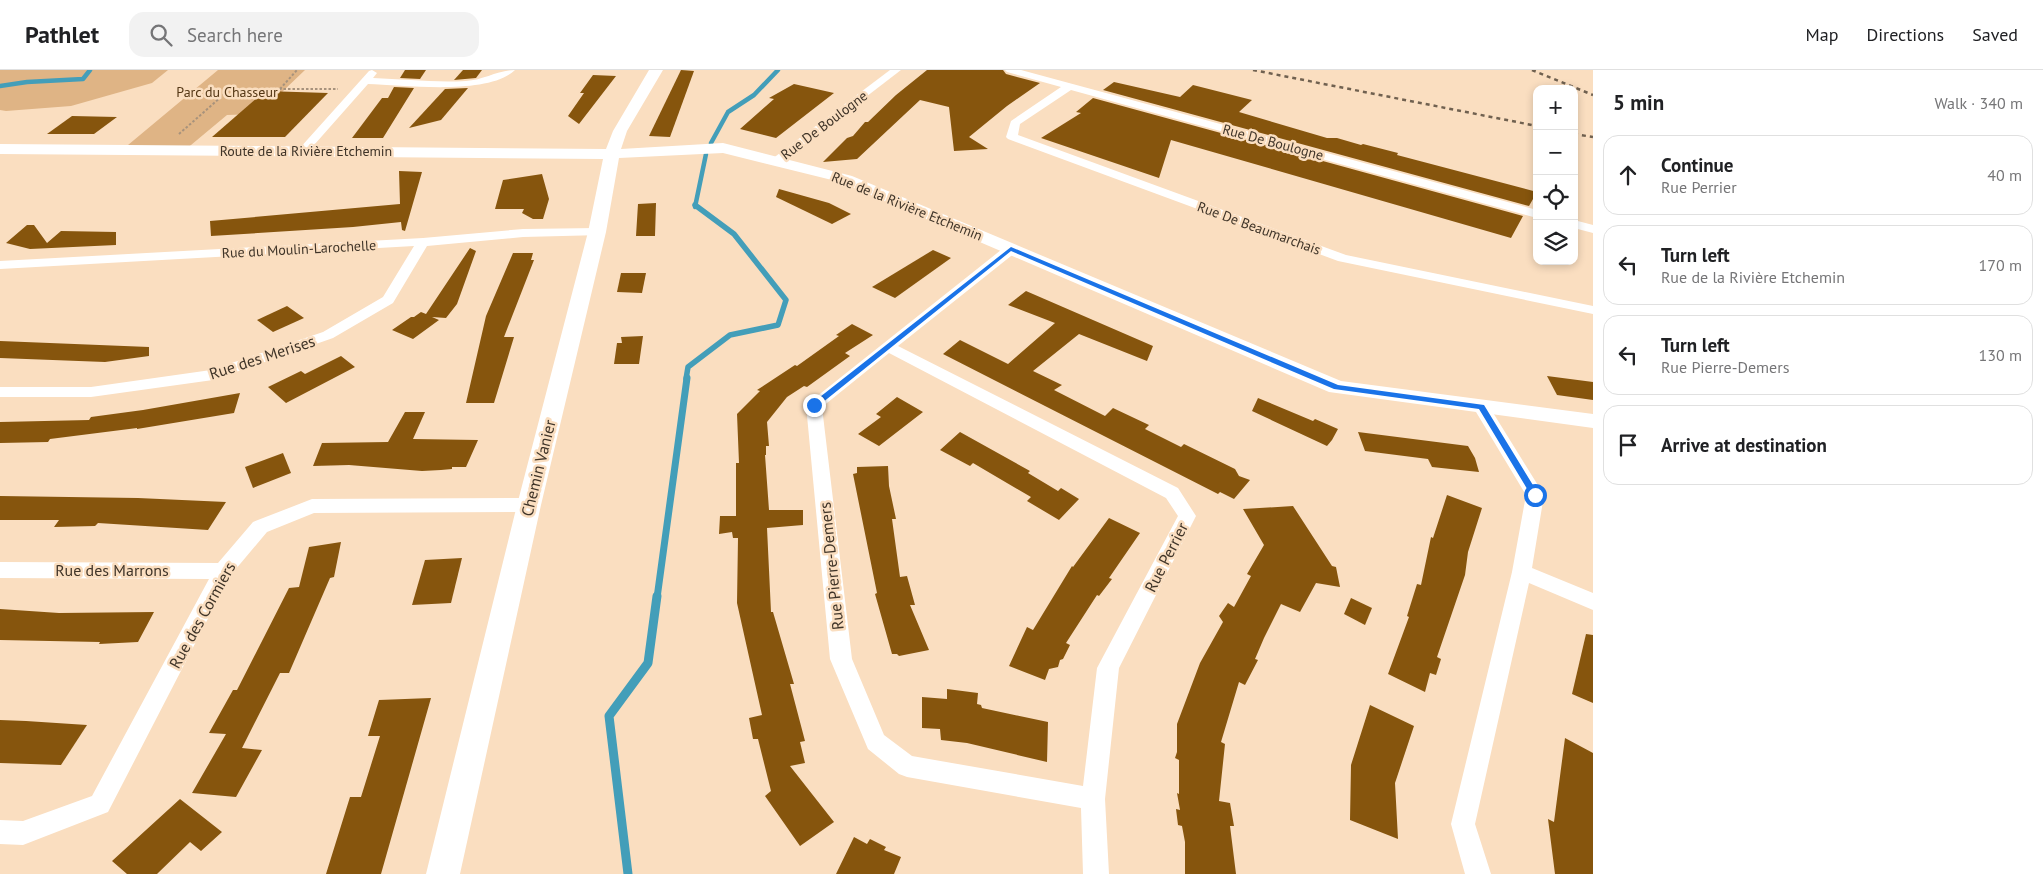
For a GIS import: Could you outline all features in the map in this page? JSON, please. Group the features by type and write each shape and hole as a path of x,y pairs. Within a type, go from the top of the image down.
{"street":[{"path":"303,151 375,70"},
{"path":"362,85 467,84 490,80 510,70"},
{"name":"Chemin Vanier","path":"443,874 529,505 597,232 612,154 620,131 656,70"},
{"name":"Rue De Boulogne","path":"776,161 896,70"},
{"name":"Rue De Boulogne","path":"1010,70 1533,213"},
{"name":"Rue De Beaumarchais","path":"1070,86 1015,123 1012,137 1342,258 1593,310"},
{"name":"Rue de la Rivière Etchemin","path":"612,154 723,148 846,179 1337,387 1593,422"},
{"name":"Route de la Rivière Etchemin","path":"0,149 612,154"},
{"path":"1578,225 1593,229"},
{"name":"Rue du Moulin-Larochelle","path":"0,265 423,242 523,233 597,232"},
{"name":"Rue des Merises","path":"0,392 91,392 213,375 328,335 388,300 423,242"},
{"name":"Rue Pierre-Demers","path":"1011,249 814,405 841,659 876,742 907,766 1094,798"},
{"name":"Rue Perrier","path":"889,347 1172,493 1187,516 1108,668 1094,798 1096,874"},
{"path":"1478,874 1463,824 1522,572 1535,495 1481,407"},
{"name":"Rue des Cormiers","path":"0,832 23,833 100,804 223,571 260,527 312,506 529,505"},
{"name":"Rue des Marrons","path":"0,570 223,571"},
{"path":"1522,572 1593,602"}],"path":[{"path":"280,89 297,70"},
{"path":"161,150 230,89 280,89 362,85"}],"green space":[{"path":"0,70 168,70 152,83 71,106 6,111 0,110"},
{"name":"Parc du Chasseur","path":"218,70 305,70 259,114 227,115 185,150 122,150"}],"building":[{"path":"405,70 426,70 420,79 400,78"},
{"path":"463,70 482,70 476,78 454,80"},
{"path":"681,70 694,71 670,137 649,136"},
{"path":"927,70 1003,70 1006,74 1040,83 1007,106 969,137 988,149 954,151 949,107 920,100 857,159 823,162 847,138 853,136 865,122 868,122 896,95"},
{"path":"593,75 616,76 579,124 568,116 584,93 580,93"},
{"path":"1114,82 1180,97 1193,85 1252,100 1239,112 1327,138 1337,138 1363,144 1398,153 1397,155 1533,191 1533,199 1529,206 1103,90"},
{"path":"794,84 834,93 776,138 740,129 774,99 769,98"},
{"path":"394,87 414,88 383,138 352,138 382,98 388,98"},
{"path":"468,88 441,120 409,128 445,89"},
{"path":"265,91 328,93 285,137 212,137"},
{"path":"1093,98 1523,216 1511,238 1171,140 1159,178 1041,138 1081,113 1076,112"},
{"path":"72,116 117,117 94,134 47,134"},
{"path":"399,171 422,172 405,231 402,230 401,222 211,236 210,221 400,204"},
{"path":"542,174 549,199 543,219 533,219 522,213 524,209 495,209 503,180"},
{"path":"779,189 829,203 851,214 832,224 776,197"},
{"path":"656,203 655,236 636,236 638,204"},
{"path":"27,225 34,225 47,243 61,231 116,232 116,245 30,249 6,243"},
{"path":"470,248 476,251 457,304 446,318 432,317 439,320 413,339 392,330 421,312 426,314"},
{"path":"933,250 951,258 895,298 872,287"},
{"path":"513,253 533,253 531,260 534,260 504,337 514,337 494,403 466,403 486,316"},
{"path":"621,273 646,273 642,293 617,292"},
{"path":"1026,291 1153,346 1147,361 1079,334 1033,371 1062,385 1054,390 1105,416 1113,408 1149,425 1145,429 1181,447 1184,444 1235,469 1239,476 1250,480 1234,499 1220,492 1218,494 943,354 960,340 1008,364 1055,323 1008,305"},
{"path":"287,306 304,318 273,332 257,320"},
{"path":"852,324 873,335 845,353 850,356 807,387 804,386 787,397 767,422 769,446 766,446 765,455 769,510 803,510 803,525 767,528 771,612 773,612 794,684 790,684 805,741 800,742 805,763 790,766 834,822 800,846 765,796 771,791 758,739 753,739 749,718 762,715 737,603 738,538 733,538 732,532 719,534 720,516 736,516 736,463 739,463 737,414 760,391 757,390 795,365 797,366 839,336 836,335"},
{"path":"643,336 639,364 614,364 617,343 622,343 621,337"},
{"path":"0,341 149,347 149,356 105,362 0,358"},
{"path":"341,356 355,367 286,403 268,387 301,371 305,374"},
{"path":"1547,376 1593,382 1593,400 1557,395"},
{"path":"240,393 234,413 137,429 50,439 48,442 0,443 0,422 89,420 91,417"},
{"path":"897,397 923,412 879,446 858,434 881,417 876,414"},
{"path":"1258,398 1313,421 1315,419 1338,429 1327,446 1252,411"},
{"path":"405,412 425,412 413,439 478,440 466,467 422,471 349,465 313,466 322,443 388,442"},
{"path":"960,432 1030,471 1028,473 1058,491 1061,488 1079,499 1059,520 1027,501 1031,497 973,463 970,466 940,450"},
{"path":"1358,432 1468,446 1475,458 1479,472 1432,467 1428,459 1365,451"},
{"path":"283,453 291,473 253,488 245,467"},
{"path":"888,466 889,486 896,519 892,519 900,577 907,576 915,605 910,605 929,650 899,656 892,654 875,594 877,593 853,474 857,473 857,467"},
{"path":"1447,495 1482,508 1468,552 1465,575 1437,657 1441,659 1436,675 1430,673 1425,692 1388,674 1409,617 1407,616 1417,584 1421,585 1431,537 1433,538"},
{"path":"0,496 138,498 226,502 208,530 98,523 95,526 54,527 59,520 0,520"},
{"path":"1293,506 1332,566 1336,567 1340,587 1316,583 1300,612 1281,604 1255,659 1258,660 1245,685 1239,682 1221,742 1225,744 1219,801 1230,803 1234,826 1230,826 1236,874 1185,874 1185,842 1182,826 1178,825 1176,809 1180,810 1177,793 1179,794 1179,760 1175,758 1177,752 1177,724 1200,663 1223,622 1219,616 1228,603 1234,607 1251,576 1247,574 1264,545 1243,509"},
{"path":"1109,518 1140,533 1109,578 1112,579 1099,596 1097,595 1066,643 1070,645 1063,659 1060,660 1058,667 1049,669 1045,680 1009,666 1027,627 1033,630 1072,566"},
{"path":"341,542 334,577 330,578 289,673 280,673 242,748 262,750 236,797 192,793 226,734 209,733 233,690 237,690 289,588 299,587 309,547"},
{"path":"462,558 451,603 412,605 425,560"},
{"path":"1351,598 1372,608 1365,625 1344,614"},
{"path":"0,609 59,613 154,612 138,642 99,644 100,642 0,640"},
{"path":"1586,634 1593,635 1593,703 1572,694"},
{"path":"947,689 978,693 977,704 981,705 982,708 1048,722 1047,762 967,743 941,740 940,729 922,728 922,697 947,699"},
{"path":"431,698 381,874 326,874 350,797 361,797 380,736 368,736 379,700"},
{"path":"1370,705 1414,726 1395,783 1398,839 1350,820 1351,765"},
{"path":"0,720 87,725 61,765 0,763"},
{"path":"1565,738 1593,753 1593,874 1555,874 1548,819 1554,822"},
{"path":"180,799 222,832 201,851 190,842 157,874 127,874 112,861"},
{"path":"854,837 867,844 870,839 886,847 884,850 901,857 894,874 836,874"}],"waterway":[{"path":"0,86 27,82 83,79 90,70"},
{"path":"711,143 728,112 754,95 778,70"},
{"path":"695,205 706,154"},
{"path":"686,379 688,367 730,335 778,325 786,300 734,234 695,205"},
{"path":"657,598 687,378"},
{"path":"628,874 609,716 648,663 657,596"}],"railway":[{"path":"1253,70 1533,125"},
{"path":"1532,70 1593,95"},
{"path":"1578,135 1593,137"}],"route":[{"path":"814,405 1011,249 1337,387 1481,407 1535,495"}]}
